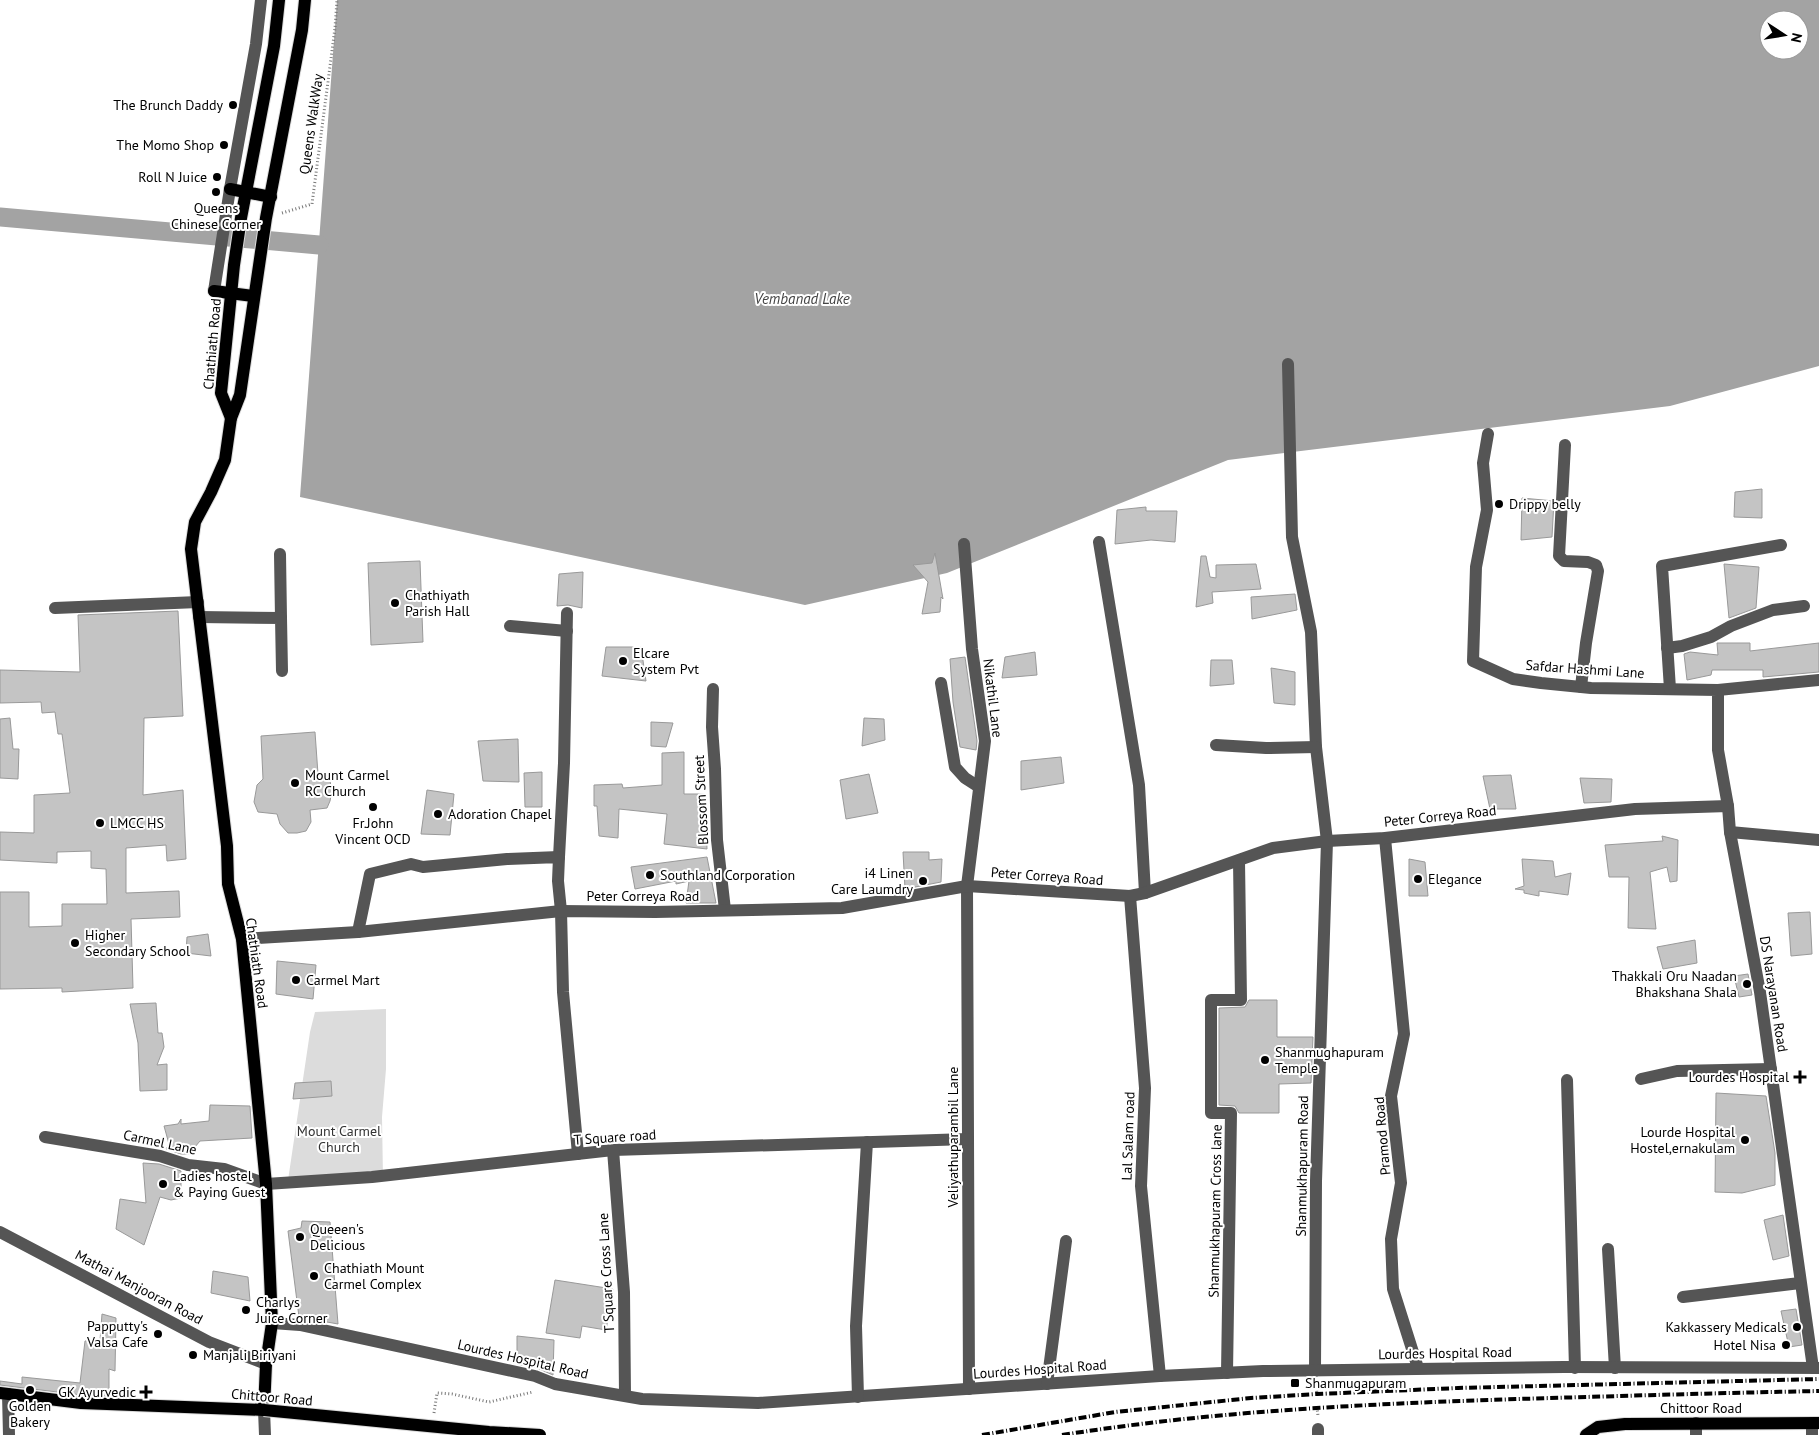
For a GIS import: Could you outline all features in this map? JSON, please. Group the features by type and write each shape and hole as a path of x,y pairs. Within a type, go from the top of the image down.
{"main road":[{"name":"Chathiath Road","path":"264,1410 266,1364 272,1323 266,1184 242,939 228,884 227,846 191,549 195,522 225,460 231,418 221,394 234,265 241,218 274,46 280,0"},
{"path":"231,418 241,387 253,296 302,30 305,0"},
{"path":"230,190 271,197"},
{"path":"214,291 253,296"},
{"name":"Chittoor Road","path":"4,1394 81,1403 264,1410 419,1426 540,1435"},
{"name":"Chittoor Road","path":"1586,1435 1625,1424 1696,1429 1814,1427"}],"street":[{"path":"214,291 256,44 261,0"},
{"path":"256,44 274,46"},
{"name":"Shanmukhapuram Road","path":"1288,364 1292,537 1311,632 1316,747 1328,841 1316,1181 1315,1371"},
{"name":"Safdar Hashmi Lane","path":"1488,434 1483,463 1487,510 1476,567 1473,661 1512,680 1581,687 1718,690 1819,680"},
{"path":"1565,445 1559,556 1564,561 1588,562 1596,565 1598,571 1581,687"},
{"path":"1099,542 1139,785 1145,893"},
{"name":"Nikathil Lane","path":"964,544 972,649 985,740 967,886"},
{"path":"1670,689 1662,566 1781,545"},
{"path":"280,554 282,671"},
{"path":"55,608 198,602"},
{"path":"1667,648 1682,646 1710,637 1731,626 1773,610 1804,606"},
{"path":"568,613 564,763 558,882 562,911 563,992 578,1154"},
{"path":"200,617 281,618"},
{"path":"510,626 567,631"},
{"path":"941,683 955,767 965,778 979,787"},
{"name":"Blossom Street","path":"713,689 712,728 717,840 725,910"},
{"path":"1718,690 1718,750 1728,806 1730,832 1819,840"},
{"path":"1216,745 1266,748 1316,747"},
{"name":"Peter Correya Road","path":"242,939 358,932 562,911 842,908 967,886 1130,896 1145,893 1273,848 1328,841 1385,838 1635,809 1728,806"},
{"name":"DS Narayanan Road","path":"1730,832 1760,992 1800,1283 1816,1368"},
{"name":"Pramod Road","path":"1385,838 1404,1034 1391,1096 1401,1183 1391,1239 1393,1289 1418,1368"},
{"path":"358,932 370,874 411,864 423,867 559,857"},
{"name":"Shanmukhapuram Cross lane","path":"1227,1373 1231,1114 1211,1114 1211,1000 1241,1000 1238,860"},
{"name":"Veliyathuparambil Lane","path":"967,886 969,1389"},
{"name":"Lal Salam road","path":"1130,896 1145,1088 1141,1186 1160,1376"},
{"path":"1641,1079 1677,1071 1771,1069"},
{"path":"1567,1080 1575,1368"},
{"name":"Carmel Lane","path":"45,1136 160,1156 188,1165 224,1169 266,1184"},
{"name":"T Square road","path":"266,1184 372,1177 613,1150 968,1139"},
{"path":"858,1396 856,1326 867,1142"},
{"name":"T Square Cross Lane","path":"613,1150 624,1292 625,1396"},
{"name":"Mathai Manjooran Road","path":"0,1232 209,1342 266,1364"},
{"path":"1047,1384 1066,1241"},
{"path":"1608,1250 1615,1368"},
{"path":"1683,1297 1800,1283"},
{"name":"Lourdes Hospital Road","path":"272,1323 300,1325 525,1374 555,1384 642,1399 758,1403 1227,1373 1418,1368 1816,1368"},
{"path":"4,1394 9,1435"},
{"path":"264,1410 264,1435"}],"path":[{"name":"Queens WalkWay","path":"266,218 312,204 338,0"},
{"path":"433,1416 437,1393 452,1394 489,1402 527,1394 555,1384"}],"green space":[{"name":"Mount Carmel Church","path":"386,1009 386,1069 382,1117 383,1179 287,1187 310,1032 315,1012"}],"water":[{"name":"Vembanad Lake","path":"337,0 1819,0 1819,366 1670,406 1228,460 947,573 805,605 300,497"}],"building":[{"path":"1762,489 1762,518 1734,517 1735,492"},
{"path":"1522,498 1554,501 1552,537 1521,540"},
{"path":"1146,507 1146,511 1177,511 1175,542 1151,540 1115,544 1117,510"},
{"path":"935,553 943,599 941,597 940,612 922,614 928,582 913,565 932,563"},
{"path":"1201,556 1206,556 1210,577 1216,578 1216,565 1256,564 1261,589 1212,592 1213,603 1196,607"},
{"name":"Chathiyath Parish Hall","path":"420,561 423,642 371,645 368,563"},
{"path":"1724,564 1759,567 1756,608 1729,618"},
{"path":"583,572 582,608 568,605 557,606 559,574"},
{"path":"1295,594 1297,610 1252,619 1251,597"},
{"path":"178,611 183,716 144,718 143,795 183,790 186,859 167,861 166,845 126,848 126,893 179,891 180,917 131,919 133,988 62,992 62,988 0,989 0,892 29,892 29,927 62,926 62,904 107,904 106,869 91,868 91,851 57,852 57,863 0,860 0,832 34,833 34,795 70,793 62,734 58,734 55,712 42,713 41,702 0,703 0,670 80,672 78,615"},
{"path":"1717,643 1750,643 1750,651 1819,643 1819,672 1763,677 1763,670 1712,670 1711,675 1687,680 1684,654 1690,652 1718,655"},
{"name":"Elcare System Pvt","path":"606,647 641,647 646,681 602,676"},
{"path":"1035,652 1037,675 1002,678 1005,657"},
{"path":"965,657 977,741 976,750 960,747 953,702 950,659"},
{"path":"1211,660 1232,660 1234,684 1210,686"},
{"path":"1271,668 1295,672 1295,705 1274,703"},
{"path":"10,718 13,749 19,749 18,779 0,778 0,719"},
{"path":"864,718 884,719 885,740 862,746"},
{"path":"651,722 673,723 666,747 651,746"},
{"name":"Mount Carmel RC Church","path":"315,732 318,774 330,781 332,791 330,801 327,808 310,810 311,822 306,831 288,833 280,824 277,814 258,812 254,802 257,785 263,779 261,736"},
{"path":"518,739 519,782 483,781 478,741"},
{"path":"684,752 684,794 706,794 704,821 706,821 707,849 664,844 667,814 619,809 618,838 599,836 597,806 594,806 594,785 622,784 623,788 662,785 662,753"},
{"path":"1061,757 1064,783 1021,790 1021,761"},
{"path":"542,772 542,807 525,807 524,773"},
{"path":"869,774 878,813 846,819 840,780"},
{"path":"1511,775 1516,809 1490,809 1483,776"},
{"path":"1580,778 1612,779 1611,802 1584,803"},
{"name":"Adoration Chapel","path":"427,790 454,794 450,835 421,834"},
{"path":"1662,836 1678,840 1677,881 1670,882 1667,867 1650,872 1656,929 1628,928 1629,877 1609,877 1605,845 1663,841"},
{"name":"i4 Linen Care Laumdry","path":"903,852 929,852 929,860 942,859 941,882 905,889"},
{"path":"707,857 716,903 686,903 689,881 676,884 676,881 635,889 631,867"},
{"name":"Elegance","path":"1409,859 1425,862 1428,896 1409,896"},
{"path":"1522,859 1553,861 1555,877 1571,873 1568,895 1539,891 1539,896 1524,893 1524,890 1515,889 1524,886"},
{"path":"1810,912 1812,954 1791,956 1788,913"},
{"path":"208,934 211,956 186,953 187,937"},
{"path":"1695,940 1697,963 1663,969 1657,947"},
{"name":"Carmel Mart","path":"277,961 316,965 313,999 276,994"},
{"name":"Thakkali Oru Naadan Bhakshana Shala","path":"1748,974 1752,995 1739,997 1734,976"},
{"name":"Shanmughapuram Temple","path":"1249,1000 1277,1000 1277,1037 1313,1037 1311,1083 1279,1084 1279,1113 1239,1113 1235,1106 1219,1105 1219,1008 1245,1007"},
{"path":"156,1003 158,1033 162,1033 164,1047 157,1065 167,1064 167,1090 140,1091 138,1043 130,1004"},
{"path":"331,1081 332,1096 293,1099 295,1083"},
{"name":"Lourde Hospital Hostel,ernakulam","path":"1716,1093 1766,1096 1775,1153 1775,1185 1742,1193 1715,1192"},
{"path":"210,1105 250,1106 252,1138 200,1141 189,1154 181,1154 166,1149 169,1144 164,1126 178,1124 181,1119 181,1124 209,1121"},
{"path":"143,1163 159,1164 181,1171 181,1198 171,1200 160,1197 144,1245 116,1229 120,1199 146,1203"},
{"path":"1783,1215 1789,1256 1773,1260 1764,1220"},
{"name":"Chathiath Mount Carmel Complex","path":"302,1221 330,1222 338,1324 299,1317 288,1231 301,1228"},
{"path":"213,1271 248,1277 250,1301 211,1293"},
{"path":"555,1280 613,1289 606,1330 582,1326 580,1338 546,1333"},
{"path":"1796,1309 1802,1345 1789,1347 1781,1311"},
{"path":"102,1314 116,1318 115,1371 109,1369 109,1396 82,1395 0,1385 0,1381 22,1384 22,1377 80,1383 85,1341 100,1340"},
{"path":"517,1336 554,1340 553,1375 537,1368 517,1364"}],"waterway":[{"path":"0,217 319,245"}],"railway":[{"path":"982,1435 1115,1412 1251,1398 1458,1388 1819,1379"},
{"path":"1062,1435 1232,1414 1346,1406 1518,1399 1819,1391"}],"place":[{"name":"The Brunch Daddy","path":"233,105"},
{"name":"The Momo Shop","path":"224,145"},
{"name":"Roll N Juice","path":"217,177"},
{"name":"Queens Chinese Corner","path":"216,192"},
{"name":"Drippy belly","path":"1499,504"},
{"name":"Chathiyath Parish Hall","path":"395,603"},
{"name":"Elcare System Pvt","path":"623,661"},
{"name":"Mount Carmel RC Church","path":"295,783"},
{"name":"Fr.John Vincent OCD","path":"373,807"},
{"name":"Adoration Chapel","path":"438,814"},
{"name":"LMCC HS","path":"100,823"},
{"name":"Southland Corporation","path":"650,875"},
{"name":"Elegance","path":"1418,879"},
{"name":"i4 Linen Care Laumdry","path":"923,881"},
{"name":"Higher Secondary School","path":"75,943"},
{"name":"Carmel Mart","path":"296,980"},
{"name":"Thakkali Oru Naadan Bhakshana Shala","path":"1747,984"},
{"name":"Shanmughapuram Temple","path":"1265,1060"},
{"name":"Lourdes Hospital","path":"1800,1077"},
{"name":"Lourde Hospital Hostel,ernakulam","path":"1745,1140"},
{"name":"Ladies hostel & Paying Guest","path":"163,1184"},
{"name":"Queeen's Delicious","path":"300,1237"},
{"name":"Chathiath Mount Carmel Complex","path":"314,1276"},
{"name":"Charlys Juice Corner","path":"246,1310"},
{"name":"Kakkassery Medicals","path":"1797,1327"},
{"name":"Papputty's Valsa Cafe","path":"158,1334"},
{"name":"Hotel Nisa","path":"1786,1345"},
{"name":"Manjali Biriyani","path":"193,1355"},
{"name":"Shanmugapuram","path":"1295,1383"},
{"name":"Golden Bakery","path":"30,1390"},
{"name":"GK Ayurvedic","path":"146,1392"}]}
